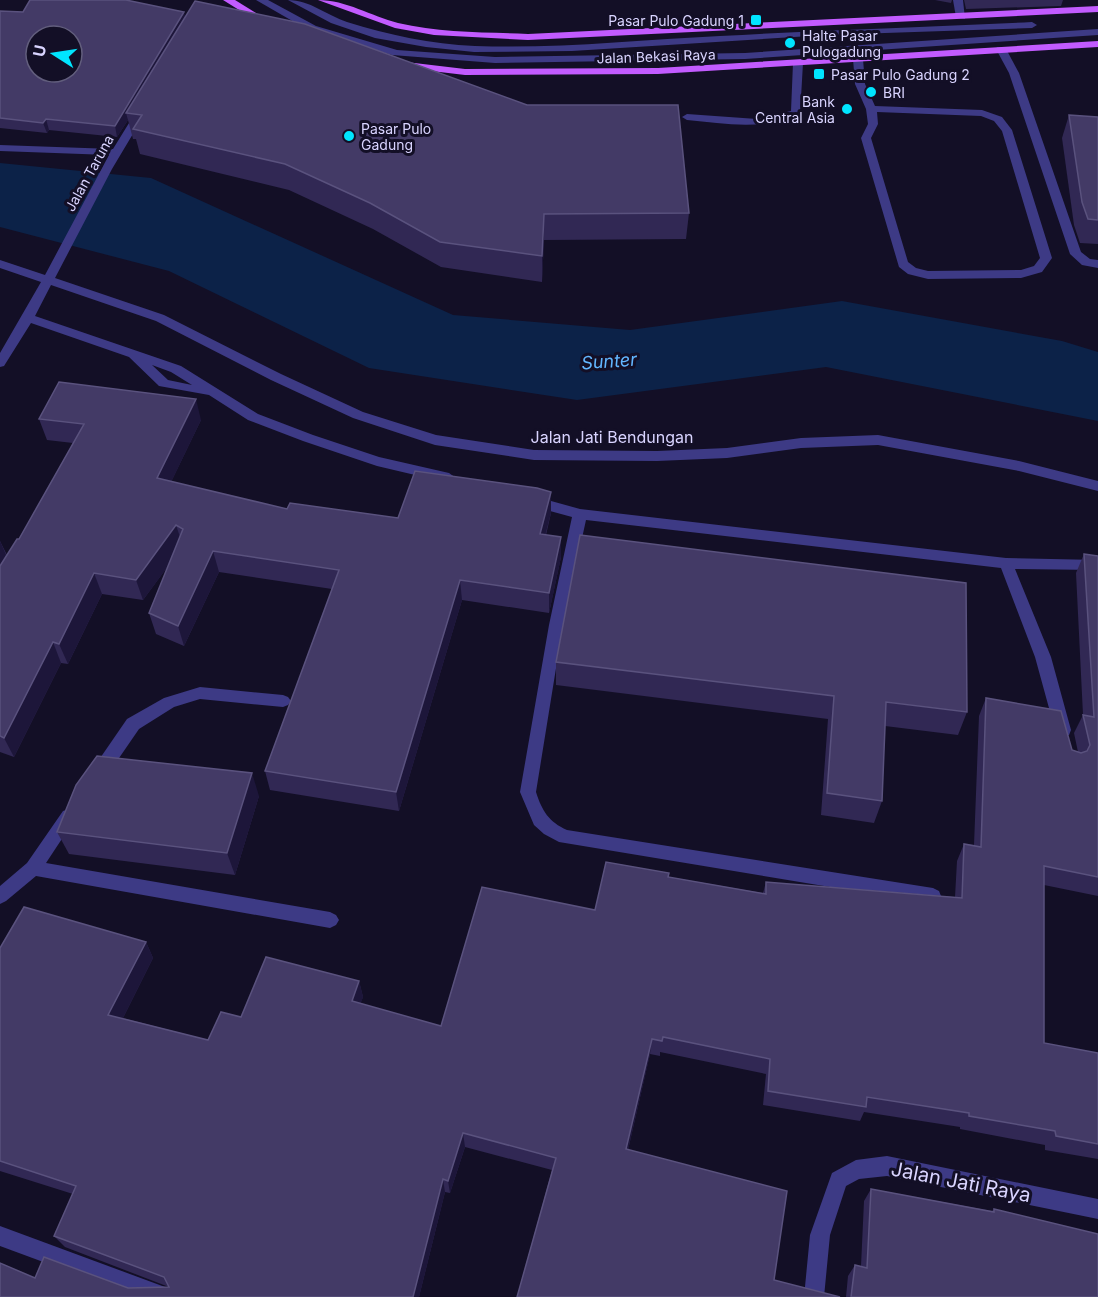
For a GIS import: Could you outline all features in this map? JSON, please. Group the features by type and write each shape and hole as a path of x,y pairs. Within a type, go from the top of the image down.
{"main road":[{"path":"228,0 273,26"},
{"name":"Jalan Bekasi Raya","path":"323,0 395,25 434,32 528,37 1098,9"},
{"name":"Jalan Bekasi Raya","path":"379,61 465,72 658,71 1098,44"}],"street":[{"path":"261,0 312,28 396,53 495,60 745,56 1098,32"},
{"path":"293,0 328,19 372,35 423,43 483,48 592,47 844,31 1098,22"},
{"path":"958,0 961,17"},
{"path":"1001,50 1014,73 1076,254 1086,262 1098,264"},
{"path":"858,59 860,84 871,110 873,124 866,138 903,264 912,271 928,275 1021,274 1038,269 1046,258 1007,130 998,119 982,113 871,110"},
{"path":"687,117 762,122 783,120 796,113 798,63"},
{"name":"Jalan Taruna","path":"0,363 28,318 106,169 146,104"},
{"path":"0,148 117,152"},
{"name":"Jalan Jati Bendungan","path":"0,264 160,318 276,377 358,415 435,440 534,455 657,456 727,453 801,444 878,440 1019,466 1098,486"},
{"path":"28,318 129,352 164,383 217,394 253,417 308,438 377,461 467,483"},
{"path":"523,498 580,514 1006,563 1098,565"},
{"path":"580,514 556,625 528,792 535,815 549,830 565,837 933,896"},
{"path":"1006,563 1043,657 1065,739"},
{"path":"93,782 133,724 169,702 200,693 283,701"},
{"path":"0,896 33,868 80,801"},
{"path":"33,868 330,920"},
{"name":"Jalan Jati Raya","path":"814,1297 820,1235 839,1180 856,1170 887,1166 1098,1209"},
{"path":"0,1236 165,1297"}],"water":[{"name":"Sunter","path":"0,163 151,178 453,315 630,330 842,301 1062,341 1098,352 1098,421 826,367 577,400 369,368 169,271 0,227"}],"building":[{"path":"30,0 126,0 184,12 115,126 46,119 43,123 0,118 0,11 23,12"},
{"name":"Pasar Pulo Gadung","path":"195,1 305,24 527,105 678,105 689,213 544,214 542,256 440,242 370,203 285,164 133,129 142,115 126,113"},
{"path":"1069,115 1098,117 1098,220 1088,219 1082,202"},
{"path":"59,382 196,399 157,478 287,509 290,503 398,518 415,471 537,488 551,492 540,534 561,537 549,593 460,580 396,792 265,771 339,570 213,551 178,626 149,613 183,529 176,525 136,580 94,573 59,644 53,642 4,738 0,736 0,566 19,539 84,424 39,419"},
{"path":"580,535 966,583 967,712 886,702 882,801 827,793 834,696 556,662"},
{"path":"1084,554 1098,556 1098,877 1044,866 1044,1043 1098,1053 1098,1144 1056,1136 1055,1131 969,1116 969,1113 867,1097 866,1107 768,1091 770,1059 663,1037 662,1041 652,1039 626,1149 787,1191 774,1280 840,1297 517,1297 556,1158 463,1133 448,1181 443,1179 413,1297 0,1297 0,1263 35,1278 44,1257 128,1288 169,1287 164,1277 54,1236 76,1186 0,1161 0,948 24,907 146,942 108,1015 208,1040 221,1012 241,1017 266,957 359,981 352,1001 441,1026 482,887 595,910 606,862 669,873 668,877 766,894 766,882 962,898 964,844 981,847 986,698 1061,711 1072,750 1081,753 1087,751 1090,745 1083,715 1094,717"},
{"path":"97,756 252,773 227,853 57,832 76,785"},
{"path":"871,1189 994,1212 994,1209 1098,1234 1098,1297 851,1297 855,1265 867,1268"}],"place":[{"name":"Pasar Pulo Gadung 1","path":"756,20"},
{"name":"Halte Pasar Pulogadung","path":"790,43"},
{"name":"Pasar Pulo Gadung 2","path":"819,74"},
{"name":"BRI","path":"871,92"},
{"name":"Bank Central Asia","path":"847,109"},
{"name":"Pasar Pulo Gadung","path":"349,136"}]}
